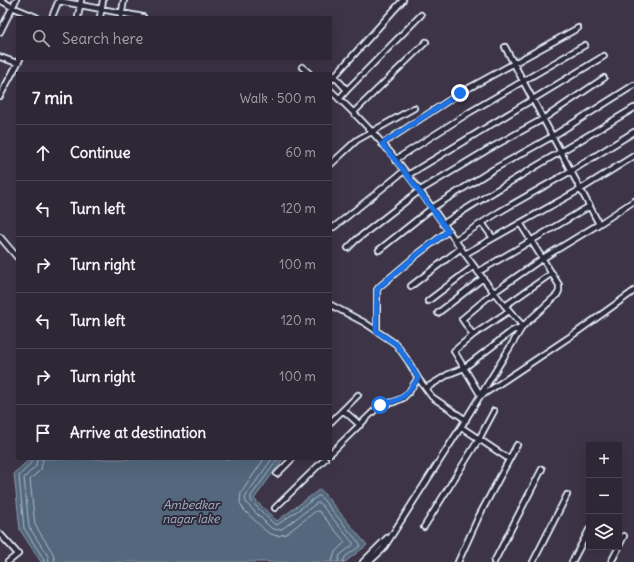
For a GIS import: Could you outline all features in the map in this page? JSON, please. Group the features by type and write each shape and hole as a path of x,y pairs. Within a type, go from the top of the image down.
{"street":[{"path":"0,0 34,16"},
{"path":"0,32 16,0"},
{"path":"100,16 103,0"},
{"path":"121,15 124,0"},
{"path":"347,90 332,78 403,0"},
{"path":"52,16 59,1 81,3 121,15 132,16"},
{"path":"78,16 81,3"},
{"path":"339,99 421,15"},
{"path":"382,144 460,93 578,28"},
{"path":"354,112 426,42"},
{"path":"395,160 470,112 585,45"},
{"path":"505,47 599,224"},
{"path":"408,175 604,56"},
{"path":"0,57 19,61 0,96"},
{"path":"302,67 308,72"},
{"path":"348,248 356,240 419,191 543,118 604,78"},
{"path":"378,250 432,208 494,169 553,136 634,85"},
{"path":"332,92 354,112 408,175 493,293 523,326"},
{"path":"332,163 357,140 414,108"},
{"path":"443,224 499,188 634,108"},
{"path":"455,240 634,132"},
{"path":"465,254 581,189 634,156"},
{"path":"334,227 404,171"},
{"path":"473,335 462,319 493,293 543,258 634,201"},
{"path":"478,272 590,206"},
{"path":"482,223 493,238"},
{"path":"369,562 383,548 466,420 523,326 557,295 559,291 559,285 520,223"},
{"path":"376,331 377,290 379,287 448,231"},
{"path":"0,237 16,255"},
{"path":"411,286 461,248"},
{"path":"428,301 474,266"},
{"path":"505,306 552,274"},
{"path":"438,313 482,278"},
{"path":"481,396 577,332 634,291"},
{"path":"332,306 365,323 396,344 432,397 466,420"},
{"path":"481,396 454,351 473,335 509,311"},
{"path":"426,388 448,374 464,368 512,331 523,326"},
{"path":"332,451 380,405 394,402 403,398 418,378"},
{"path":"332,421 358,395"},
{"path":"343,410 360,425"},
{"path":"424,527 479,439 494,411"},
{"path":"461,427 509,459"},
{"path":"458,562 479,516 517,445"},
{"path":"277,474 291,460"},
{"path":"275,508 324,460"},
{"path":"494,562 542,469"},
{"path":"533,562 567,495"},
{"path":"363,562 396,528"},
{"path":"0,534 18,554 8,562"},
{"path":"572,562 586,536"},
{"path":"622,540 624,536"},
{"path":"611,562 617,550"}],"water":[{"name":"Ambedkar nagar lake","path":"29,460 282,460 254,499 277,521 320,489 367,545 345,562 41,562 20,530 14,473"}],"route":[{"path":"380,405 394,402 403,398 418,378 396,344 376,331 377,290 418,254 448,231 404,171 382,144 460,93"}]}
